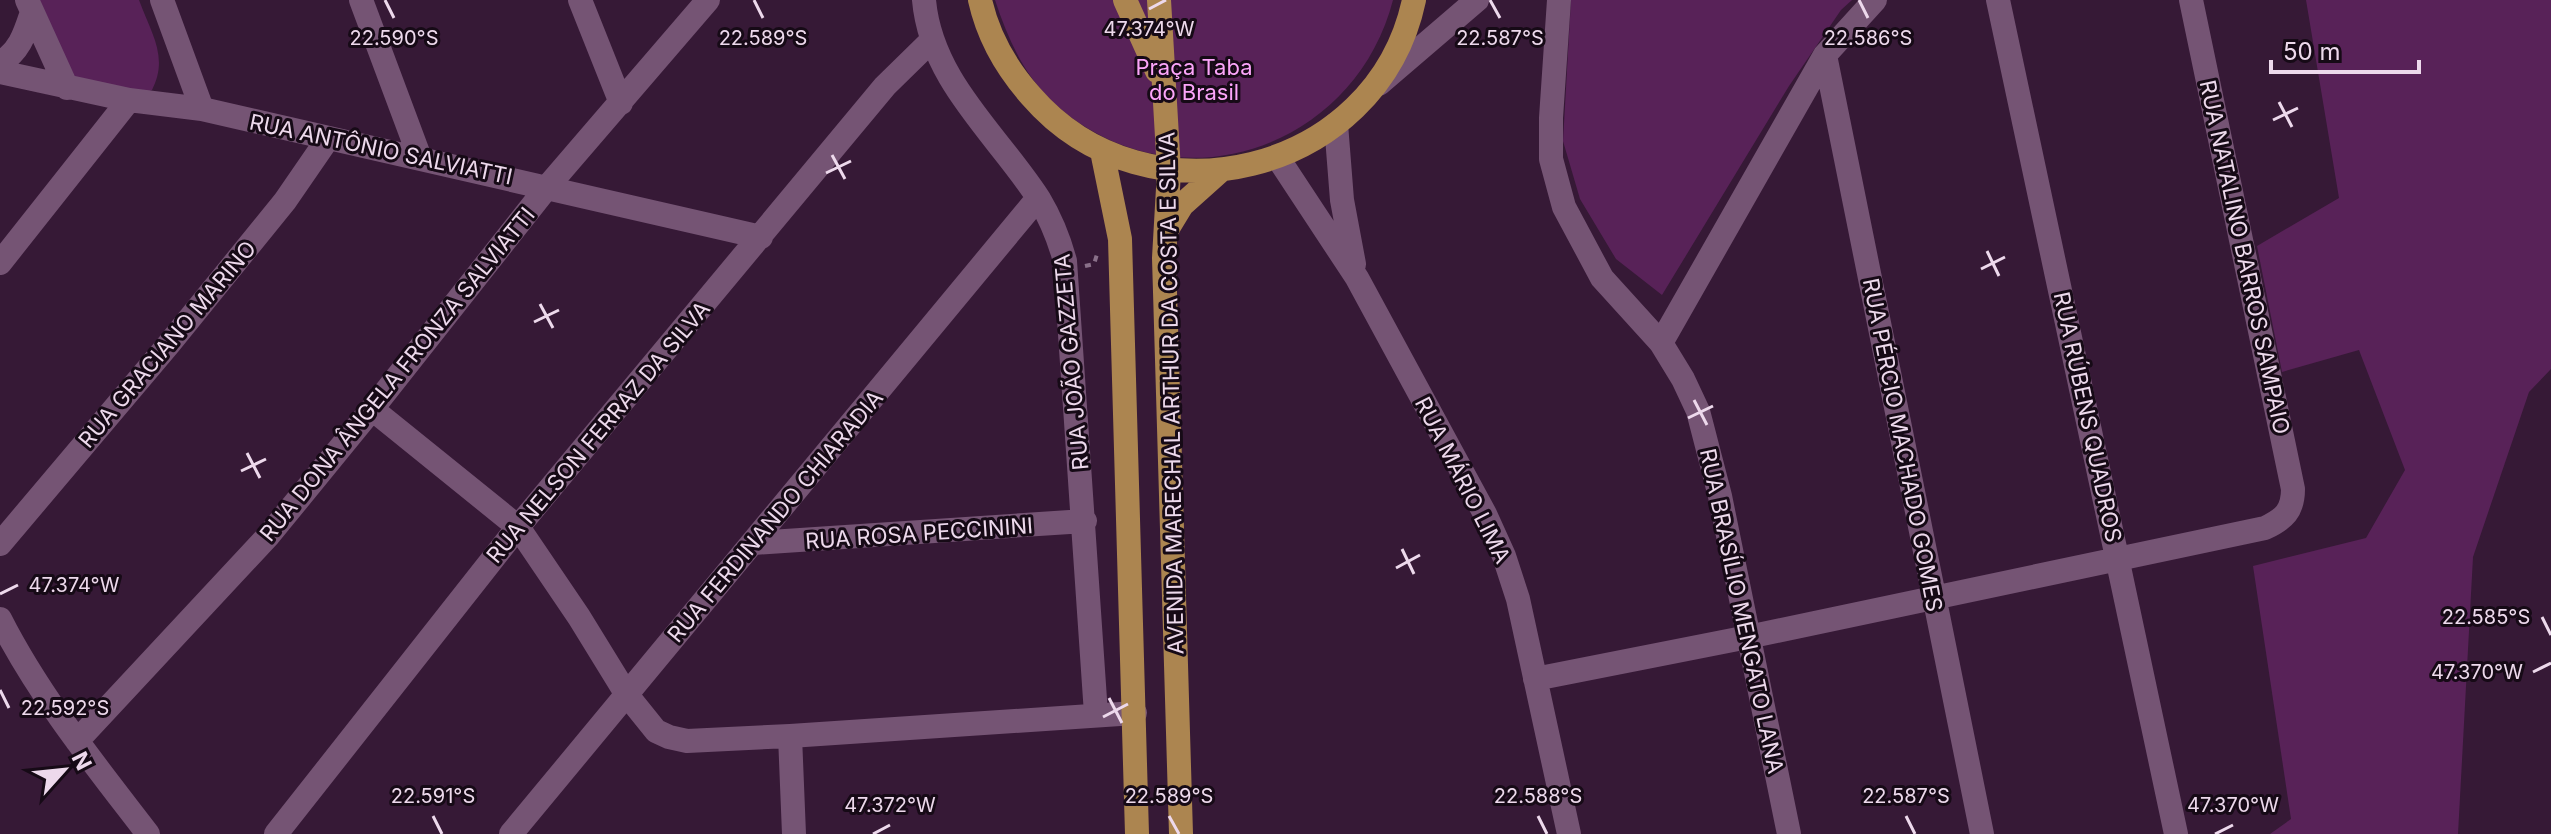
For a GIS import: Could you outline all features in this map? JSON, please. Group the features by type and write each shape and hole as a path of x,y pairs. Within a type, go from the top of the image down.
{"main road":[{"path":"980,0 996,46 1016,79 1041,108 1102,151 1169,171 1220,171 1278,158 1336,124 1368,93 1393,57 1414,0"},
{"path":"1125,0 1163,84"},
{"name":"AVENIDA MARECHAL ARTHUR DA COSTA E SILVA","path":"1159,0 1169,171 1164,258 1181,834"},
{"name":"AVENIDA MARECHAL ARTHUR DA COSTA E SILVA","path":"1102,151 1120,239 1137,834"},
{"path":"1167,231 1182,205 1220,171"},
{"path":"1134,741 1178,740"}],"street":[{"path":"162,0 202,109"},
{"path":"361,0 420,158"},
{"path":"580,0 621,103"},
{"name":"RUA DONA ÂNGELA FRONZA SALVIATTI","path":"77,741 269,535 548,186 708,0"},
{"name":"RUA JOÃO GAZZETA","path":"924,0 932,40 959,94 1038,198 1057,232 1066,269 1096,714"},
{"path":"1368,93 1477,0"},
{"name":"RUA BRASÍLIO MENGATO LANA","path":"1559,0 1551,159 1564,207 1602,278 1661,343 1698,411 1720,496 1789,834"},
{"path":"1661,343 1825,55 1875,0"},
{"name":"RUA RÚBENS QUADROS","path":"1998,0 2176,834"},
{"name":"RUA NATALINO BARROS SAMPAIO","path":"2119,558 2265,528 2279,522 2293,503 2293,489 2191,0"},
{"path":"0,63 21,44 30,6"},
{"path":"30,6 67,88"},
{"name":"RUA NELSON FERRAZ DA SILVA","path":"276,834 518,527 885,86 932,40"},
{"name":"RUA PÉRCIO MACHADO GOMES","path":"1825,55 1982,834"},
{"name":"RUA ANTÔNIO SALVIATTI","path":"0,72 129,100 202,109 761,237"},
{"path":"0,263 129,100"},
{"name":"RUA MÁRIO LIMA","path":"1336,124 1342,200 1357,278"},
{"name":"RUA GRACIANO MARINO","path":"0,544 227,273 285,201 327,140"},
{"name":"RUA MÁRIO LIMA","path":"1278,158 1357,278 1485,514 1504,556 1518,599 1569,834"},
{"name":"RUA FERDINANDO CHIARADIA","path":"511,834 1038,198"},
{"path":"372,409 518,527 627,695 656,731 669,737 687,741 790,736 1135,713"},
{"name":"RUA ROSA PECCININI","path":"754,543 1085,521"},
{"path":"1535,679 2119,558"},
{"path":"0,619 14,647 77,741 148,834"},
{"path":"790,736 794,834"}],"path":[{"path":"1066,269 1094,264 1102,238"}],"green space":[{"path":"36,0 139,0 159,56 157,78 152,90 135,97 65,76"},
{"name":"Praça Taba do Brasil","path":"995,0 1393,0 1372,52 1340,95 1300,127 1254,148 1204,157 1152,154 1102,136 1055,104 1034,81 1018,56"},
{"path":"1571,0 1852,0 1841,10 1789,86 1662,295 1616,259 1580,199 1563,141"},
{"path":"2306,0 2551,0 2551,369 2529,392 2473,557 2458,834 2270,834 2291,819 2253,566 2366,538 2405,470 2359,350 2282,372 2257,246 2339,198"}]}
